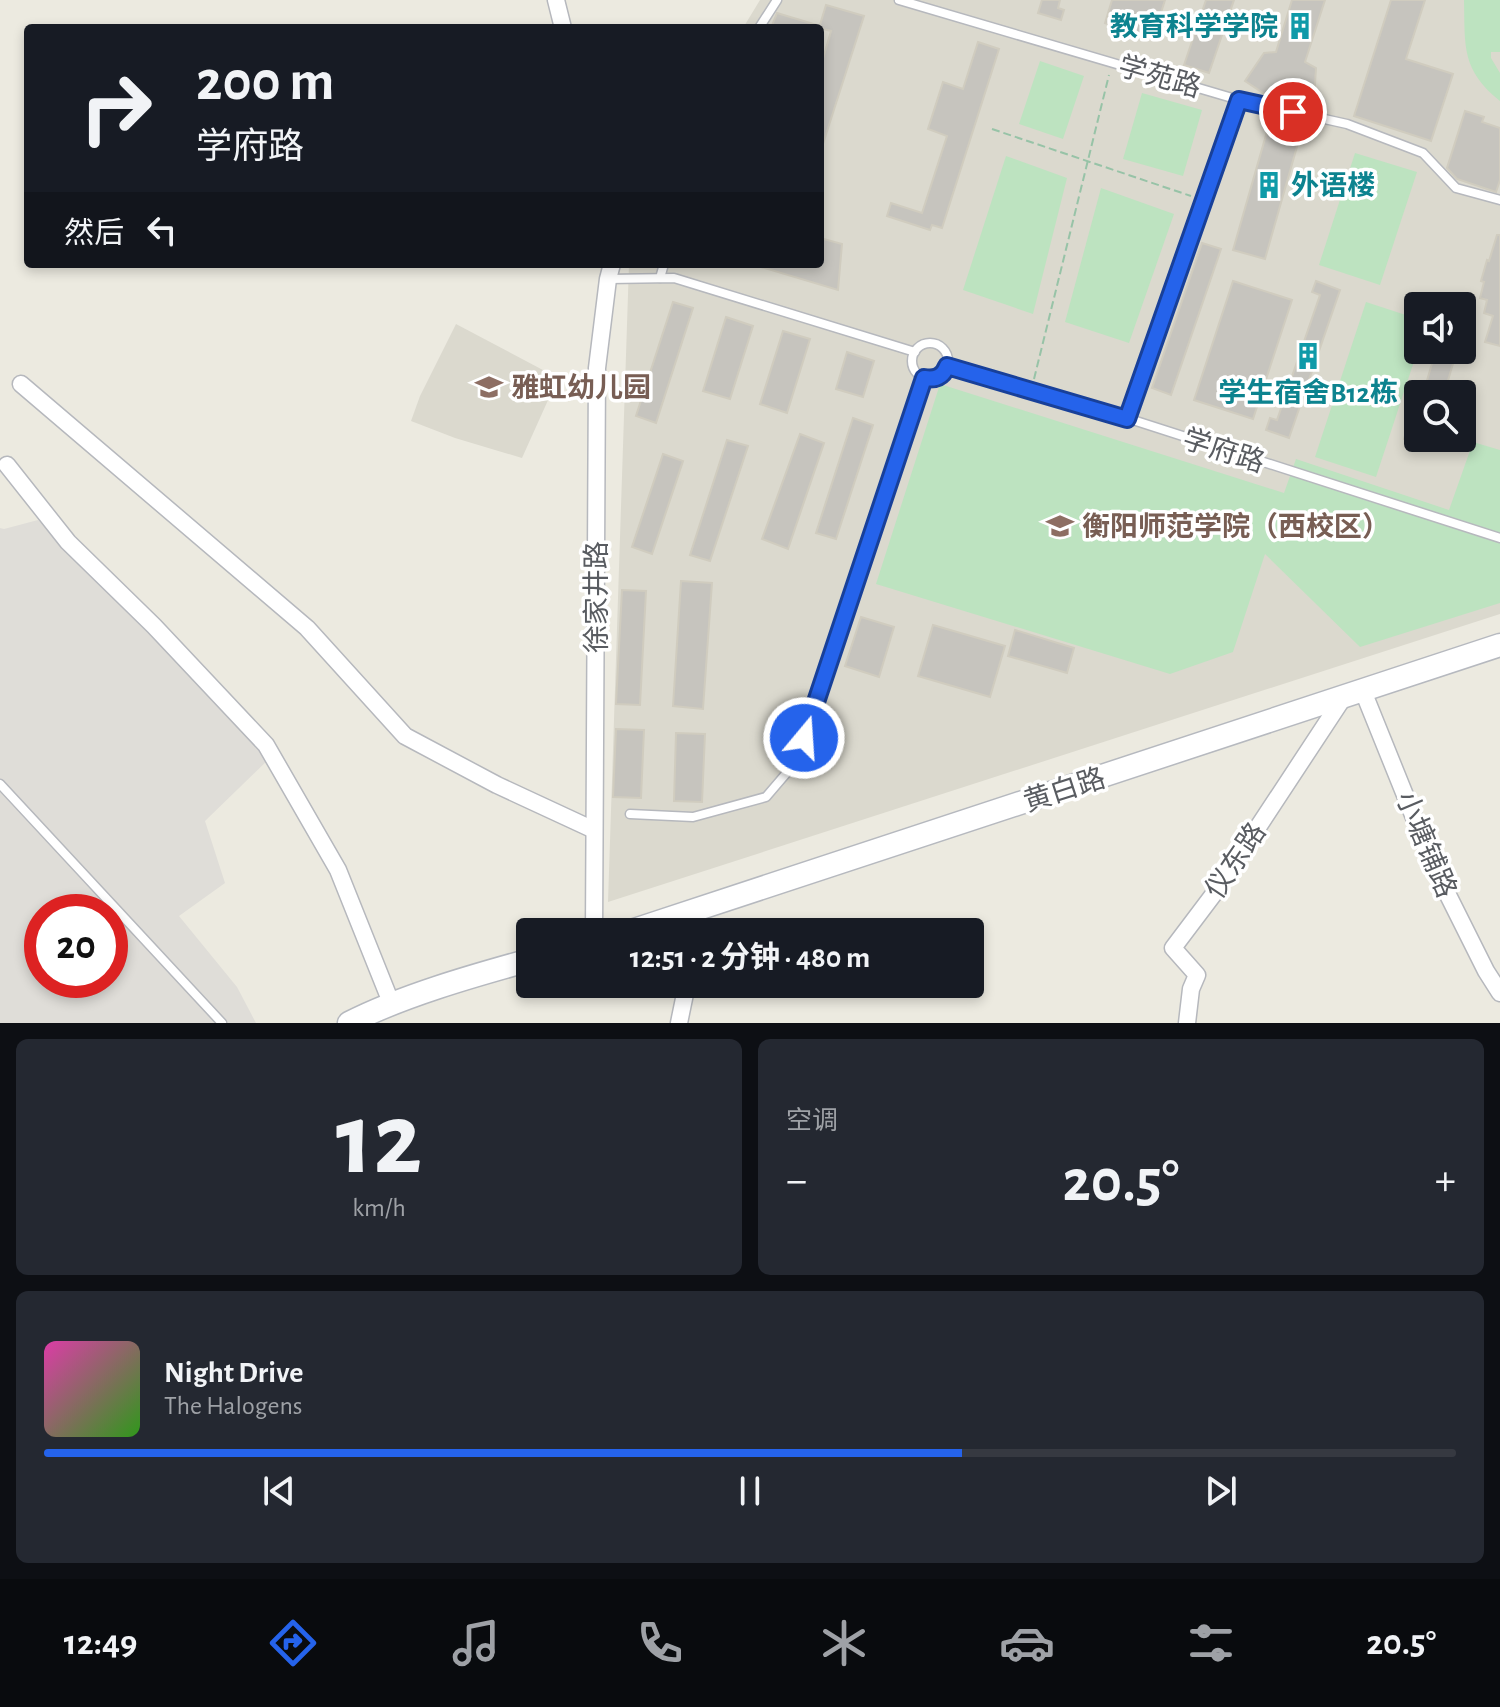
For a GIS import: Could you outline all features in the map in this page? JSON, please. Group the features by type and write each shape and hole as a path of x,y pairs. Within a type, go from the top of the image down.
{"main road":[{"name":"黄白路","path":"671,918 1500,645"},
{"path":"349,1023 392,1005 516,965"}],"street":[{"path":"556,0 562,24"},
{"name":"徐家井路","path":"594,918 597,368 610,271"},
{"path":"21,384 307,628 405,736 497,785 594,830"},
{"path":"7,465 68,542 154,626 266,745 338,870 392,1005"},
{"name":"小塘铺路","path":"1353,695 1434,867 1500,993"},
{"name":"仪东路","path":"1187,1023 1191,989 1197,975 1173,948 1353,695"},
{"path":"698,909 698,918"},
{"path":"679,1023 684,998"}],"lane":[{"path":"762,24 777,0"},
{"name":"学苑路","path":"899,0 1239,100 1347,124 1423,153 1456,188 1500,200"},
{"path":"1127,419 1239,100"},
{"path":"660,278 663,268"},
{"path":"610,271 674,278 915,352"},
{"path":"935,344 946,353 947,366 940,376 924,378 917,374 912,359 920,346 935,344"},
{"name":"学府路","path":"947,366 1127,419 1500,538"},
{"path":"630,814 693,817 766,797 796,762 924,378"},
{"path":"0,784 222,1023"}],"path":[{"path":"1031,391 1112,62"},
{"path":"992,129 1204,200"}],"shaded area":[{"name":"衡阳师范学院（西校区）","path":"760,0 1500,0 1500,614 608,902 629,268 824,268 824,24 745,24"},
{"name":"雅虹幼儿园","path":"456,324 558,378 522,458 411,421"},
{"path":"38,520 151,627 270,758 205,821 225,883 179,916 237,987 256,1023 0,1023 0,528"}],"green space":[{"path":"1464,0 1500,0 1500,52 1491,52 1491,58 1500,73 1500,101 1487,90 1472,68 1466,44"},
{"path":"1040,61 1084,76 1063,139 1019,124"},
{"path":"1142,93 1202,110 1183,176 1123,159"},
{"path":"1355,153 1417,172 1380,285 1319,265"},
{"path":"1006,156 1067,178 1033,314 963,290"},
{"path":"1101,188 1174,214 1129,343 1065,322"},
{"path":"1366,302 1404,314 1404,364 1413,364 1408,380 1404,380 1404,392 1376,477 1315,457"},
{"path":"940,384 1284,493 1296,459 1449,510 1469,452 1476,452 1476,443 1500,450 1500,603 1360,647 1265,554 1233,652 1170,674 876,584"}],"building":[{"path":"1042,0 1060,0 1058,8 1064,10 1061,20 1038,13"},
{"path":"1112,0 1165,0 1153,38 1105,23"},
{"path":"1206,0 1234,0 1209,73 1184,65"},
{"name":"教育科学学院","path":"1292,0 1325,0 1305,62 1316,68 1314,101 1309,101 1307,108 1275,101 1245,81 1264,53 1276,52"},
{"path":"1391,0 1425,0 1406,59 1453,74 1431,141 1354,116"},
{"path":"826,5 864,16 824,141 824,55 831,31 820,24"},
{"path":"777,13 814,24 773,24"},
{"path":"978,42 999,49 942,228 932,225 930,230 887,216 891,203 922,213 947,136 928,129 943,82 963,89"},
{"path":"1465,111 1484,117 1482,122 1500,128 1500,180 1496,192 1457,179 1447,168"},
{"name":"外语楼","path":"1272,114 1304,122 1265,259 1233,250"},
{"path":"1497,235 1500,235 1500,346 1485,342 1493,316 1484,313 1487,300 1480,298 1484,282 1481,281"},
{"path":"824,239 842,244 838,290 764,268 824,268"},
{"path":"1202,243 1221,249 1171,395 1152,388"},
{"path":"1233,281 1292,300 1253,419 1194,400"},
{"name":"学生宿舍B12栋","path":"1316,281 1340,290 1289,438 1266,430 1270,418 1277,420 1320,295 1312,292"},
{"path":"673,302 693,308 656,423 636,416"},
{"path":"726,317 753,326 730,399 703,391"},
{"path":"783,331 810,339 787,413 760,404"},
{"path":"847,352 874,361 863,397 836,389"},
{"path":"1432,364 1453,364 1448,380 1427,380"},
{"path":"853,418 873,425 836,539 816,533"},
{"path":"800,434 824,443 788,549 762,539"},
{"path":"727,440 748,446 710,561 690,555"},
{"path":"663,454 683,461 652,554 632,547"},
{"path":"681,581 712,583 703,709 673,706"},
{"path":"622,590 646,591 640,705 616,704"},
{"path":"861,617 894,627 879,677 845,666"},
{"path":"933,625 1005,646 990,697 918,676"},
{"path":"1015,630 1074,648 1067,673 1008,656"},
{"path":"616,729 644,730 641,798 613,797"},
{"path":"676,733 705,734 702,802 674,801"}],"place":[{"name":"教育科学学院","path":"1300,26"},
{"name":"外语楼","path":"1269,185"},
{"name":"学生宿舍B12栋","path":"1308,356"},
{"name":"雅虹幼儿园","path":"489,387"},
{"name":"衡阳师范学院（西校区）","path":"1060,526"}],"route":[{"path":"804,738 924,378 940,376 947,366 1127,419 1239,100 1293,112"}]}
